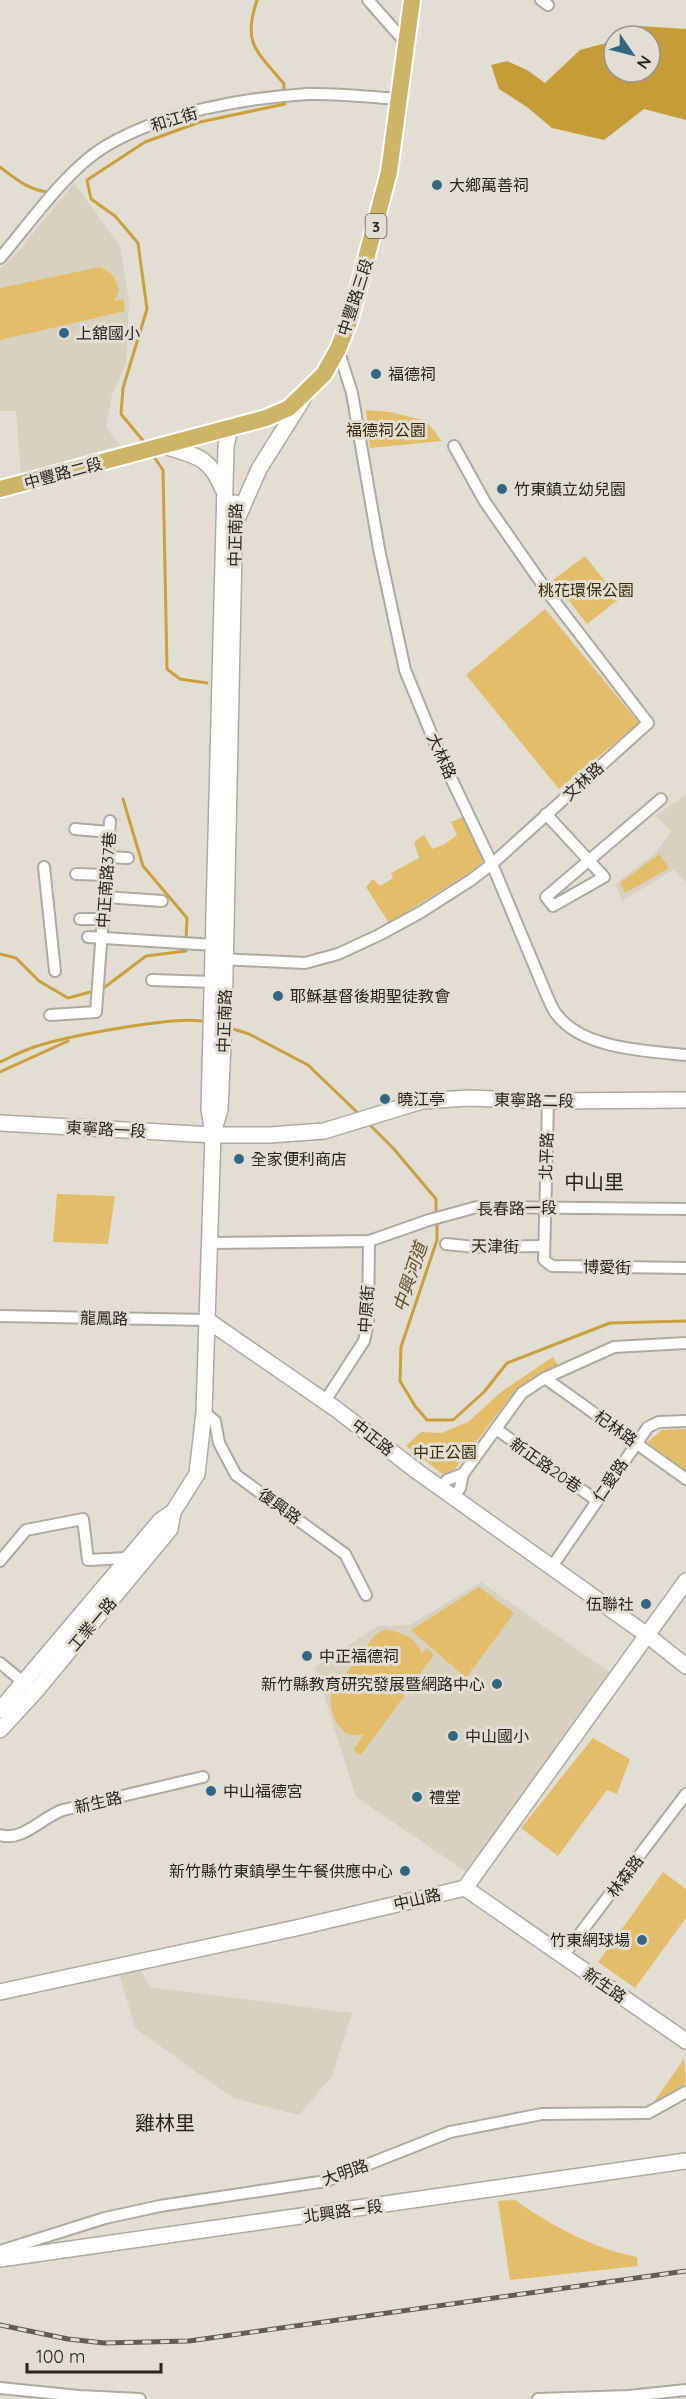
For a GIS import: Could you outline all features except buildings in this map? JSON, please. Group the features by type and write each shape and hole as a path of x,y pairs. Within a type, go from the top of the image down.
{"main road":[{"name":"中豐路三段","path":"230,429 290,408 324,374 338,349 354,306 389,172 411,0"},
{"name":"3","path":"164,446 230,429"},
{"name":"中豐路二段","path":"0,489 164,446"}],"street":[{"path":"368,0 406,43"},
{"name":"和江街","path":"0,258 69,177 105,146 148,126 218,106 261,99 310,94 399,99"},
{"name":"大林路","path":"338,349 352,393 379,549 405,670 440,755 492,864 557,1016 582,1036 598,1041 643,1050 686,1055"},
{"path":"236,523 259,469 306,394"},
{"name":"中正南路","path":"213,1135 220,1110 218,954 226,446 230,429"},
{"name":"中正南路","path":"218,1025 213,982 218,954 236,523 235,443 230,429"},
{"path":"164,446 196,456 215,470 226,495"},
{"name":"文林路","path":"218,954 305,963 338,954 379,935 421,912 492,864 648,723 543,585 485,502 454,446"},
{"path":"546,814 589,860 604,878 553,906 546,897 589,860 661,799"},
{"name":"中正南路37巷","path":"50,1015 96,1012 110,827 75,829"},
{"path":"107,857 128,858"},
{"path":"44,867 55,971"},
{"path":"76,874 106,875"},
{"path":"105,897 162,901"},
{"path":"80,919 103,919"},
{"path":"88,937 102,938"},
{"name":"中正南路37巷","path":"102,938 192,943 218,954"},
{"path":"152,980 213,982"},
{"name":"東寧路二段","path":"213,1135 315,1133 422,1101 468,1098 548,1101 686,1100"},
{"name":"北平路","path":"543,1246 548,1101"},
{"name":"東寧路一段","path":"0,1123 213,1135"},
{"path":"207,1320 213,1135"},
{"name":"長春路一段","path":"209,1243 369,1241 429,1220 477,1208 686,1209"},
{"name":"中原街","path":"325,1401 364,1341 368,1323 369,1241"},
{"name":"天津街","path":"446,1244 475,1247 543,1246"},
{"name":"博愛街","path":"543,1246 544,1260 552,1266 686,1268"},
{"name":"龍鳳路","path":"0,1316 207,1320"},
{"name":"中正路","path":"207,1320 325,1401 551,1568 647,1635 686,1666"},
{"name":"工業一路","path":"0,1710 30,1687 170,1529 173,1512 197,1474 204,1412 207,1320"},
{"path":"448,1492 447,1480 463,1474 522,1393 545,1378 614,1347 686,1343"},
{"name":"杞林路","path":"545,1378 686,1479"},
{"name":"復興路","path":"204,1412 215,1421 219,1443 236,1475 345,1554 366,1595"},
{"name":"仁愛路","path":"551,1568 648,1427 659,1422 686,1421"},
{"name":"新正路20巷","path":"496,1429 596,1500"},
{"name":"工業一路","path":"0,1730 128,1558 160,1521 173,1512"},
{"path":"0,1561 26,1530 83,1518 88,1560 128,1558"},
{"path":"465,1888 686,1581"},
{"path":"0,1664 30,1687"},
{"name":"新生路","path":"0,1835 11,1838 19,1835 52,1814 63,1810 203,1777"},
{"name":"林森路","path":"563,1956 686,1794"},
{"name":"新生路","path":"465,1888 686,2041"},
{"name":"中山路","path":"0,1992 296,1928 465,1888"},
{"name":"大明路","path":"0,2251 105,2218 160,2206 327,2181 450,2132 542,2114 648,2113 686,2092"},
{"name":"北興路ㄧ段","path":"0,2259 686,2161"},
{"path":"0,2388 140,2399"},
{"path":"538,2399 629,2396 686,2390"}],"shaded area":[{"path":"662,27 686,29 686,120 644,109 604,140 552,128 527,107 499,89 491,65 507,61 527,70 545,83 580,50 602,44 602,84 662,84"},
{"name":"上舘國小","path":"74,183 120,246 129,302 126,364 112,395 106,427 120,445 21,474 16,411 0,411 0,269 18,252"},
{"path":"686,795 686,882 673,870 622,901 615,884 656,852 671,832 656,815"},
{"name":"中山國小","path":"481,1582 615,1676 468,1873 356,1797 315,1667 378,1626 410,1625"},
{"path":"140,1969 150,1987 352,2013 332,2076 299,2115 233,2098 135,2028 119,1973"}],"green space":[{"path":"100,267 108,271 115,279 119,291 114,301 123,299 125,311 0,340 0,288"},
{"name":"福德祠公園","path":"366,410 390,412 426,421 442,441 370,448"},
{"name":"桃花環保公園","path":"585,556 619,599 587,624 553,580"},
{"path":"545,609 639,723 559,789 466,675"},
{"path":"463,817 486,862 389,923 366,887 373,879 380,886 393,878 391,873 419,858 414,842 424,835 432,849 445,844 457,835 451,822"},
{"path":"659,854 669,868 625,893 620,883"},
{"path":"57,1194 115,1196 108,1244 53,1242"},
{"name":"中正公園","path":"553,1357 558,1365 539,1374 515,1391 448,1478 406,1446 421,1432 441,1433 468,1422 501,1392"},
{"path":"686,1429 686,1472 645,1444 662,1430"},
{"path":"479,1587 514,1613 466,1678 411,1630"},
{"path":"386,1629 413,1640 422,1654 427,1648 434,1655 361,1755 353,1750 364,1735 349,1734 340,1728 333,1714 331,1694 375,1635"},
{"path":"593,1738 630,1759 617,1794 607,1790 558,1856 521,1828"},
{"name":"竹東網球場","path":"663,1872 686,1889 686,1918 635,1988 598,1962"},
{"path":"684,2059 686,2084 651,2106"},
{"path":"515,2200 543,2219 573,2235 604,2248 637,2257 638,2266 510,2280 498,2201"}],"waterway":[{"path":"257,0 251,27 252,38 260,55 284,84 284,89"},
{"path":"145,443 121,414 123,388 147,309 138,243 115,216 91,199 87,180 145,142 200,122 285,104"},
{"path":"0,167 28,186 47,192"},
{"path":"152,454 163,470 167,669 180,679 207,683"},
{"path":"123,799 143,866 187,918 186,940"},
{"path":"101,990 146,956 186,951 186,947"},
{"path":"0,954 16,958 39,981 68,998 94,991"},
{"name":"中興河道","path":"0,1062 34,1047 95,1033 173,1021 207,1022"},
{"name":"中興河道","path":"227,1027 249,1034 308,1065 360,1115"},
{"path":"0,1072 68,1041"},
{"name":"中興河道","path":"369,1124 393,1148 436,1199 436,1215"},
{"name":"中興河道","path":"437,1221 437,1240 401,1347 400,1381 415,1406 427,1420 453,1420 484,1392 507,1363 610,1323 686,1321"}],"railway":[{"path":"0,2325 68,2339 104,2343 189,2341 686,2271"}],"place":[{"name":"大鄉萬善祠","path":"437,185"},
{"name":"上舘國小","path":"64,333"},
{"name":"福德祠","path":"376,374"},
{"name":"竹東鎮立幼兒園","path":"502,489"},
{"name":"耶穌基督後期聖徒教會","path":"278,996"},
{"name":"曉江亭","path":"385,1099"},
{"name":"全家便利商店","path":"239,1159"},
{"name":"伍聯社","path":"646,1604"},
{"name":"中正福德祠","path":"307,1656"},
{"name":"新竹縣教育研究發展暨網路中心","path":"497,1684"},
{"name":"中山國小","path":"453,1736"},
{"name":"中山福德宮","path":"211,1791"},
{"name":"禮堂","path":"417,1797"},
{"name":"新竹縣竹東鎮學生午餐供應中心","path":"405,1871"},
{"name":"竹東網球場","path":"642,1940"}],"district":[{"name":"中山里","path":"594,1181"},
{"name":"雞林里","path":"165,2122"}]}
